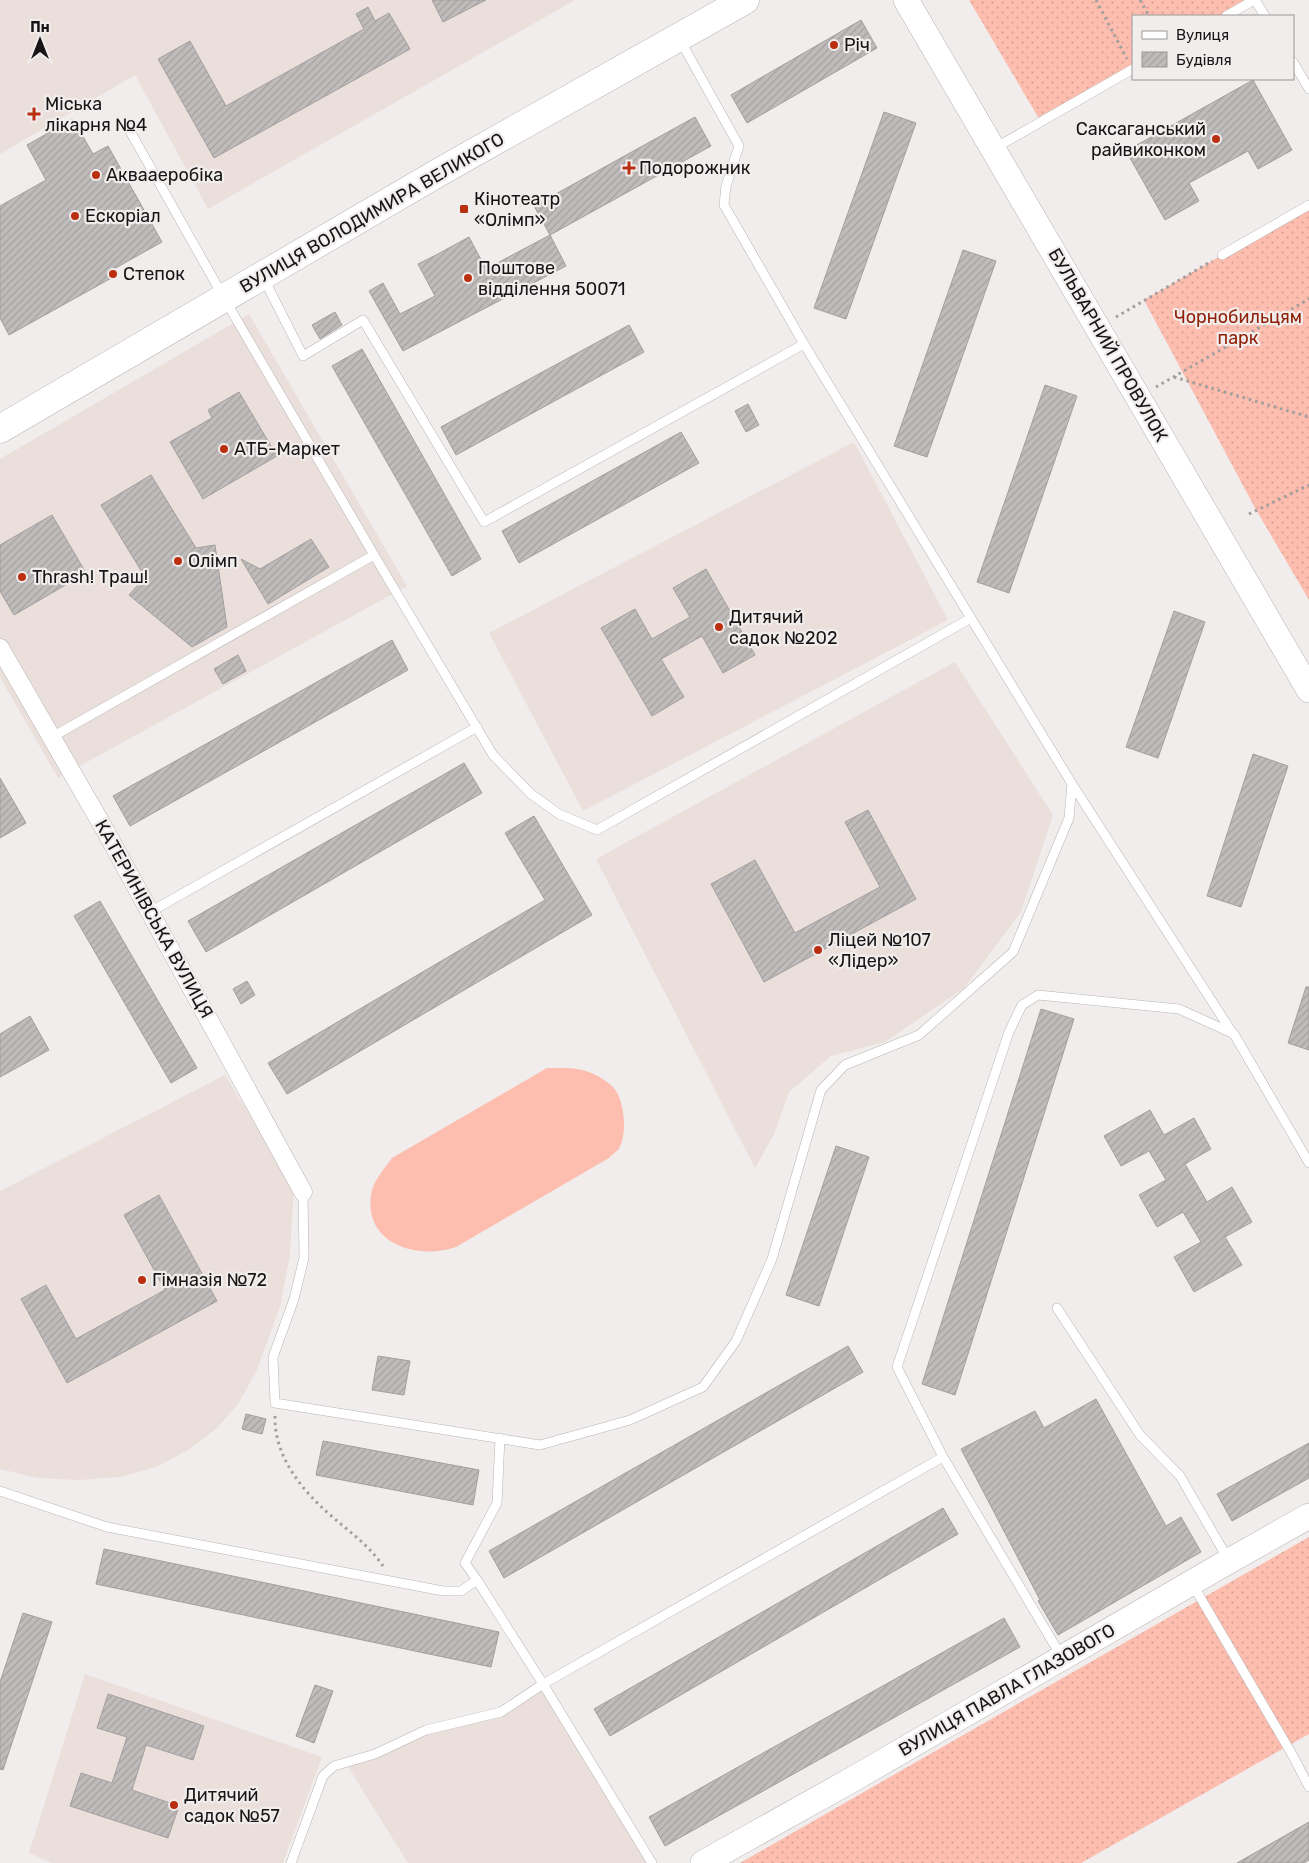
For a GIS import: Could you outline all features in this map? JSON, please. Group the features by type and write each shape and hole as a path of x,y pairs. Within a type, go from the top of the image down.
{"main road":[{"name":"ВУЛИЦЯ ВОЛОДИМИРА ВЕЛИКОГО","path":"1,424 224,298 443,170 745,0"}],"street":[{"name":"БУЛЬВАРНИЙ ПРОВУЛОК","path":"906,0 1309,690"},
{"name":"КАТЕРИНІВСЬКА ВУЛИЦЯ","path":"0,648 150,912 303,1192"},
{"name":"ВУЛИЦЯ ПАВЛА ГЛАЗОВОГО","path":"703,1863 1309,1516"}],"lane":[{"path":"1228,15 1254,0 1264,15"},
{"path":"679,37 738,146 726,186 724,206 804,344 1072,784 1234,1034 1309,1163"},
{"path":"1294,64 1309,89"},
{"path":"992,150 1132,70"},
{"path":"126,124 224,298 374,555 494,755 531,794 559,814 597,830 971,618"},
{"path":"1222,255 1309,205"},
{"path":"262,276 304,356 363,320 484,522 804,344"},
{"path":"52,737 374,555"},
{"path":"150,912 477,727"},
{"path":"303,1192 304,1258 294,1299 273,1357 276,1402 540,1445 630,1420 703,1386 736,1341 772,1259 821,1090 845,1065 919,1035 1013,952 1069,818 1072,784"},
{"path":"1062,1659 943,1457 897,1367 1010,1032 1022,1005 1038,995 1179,1009 1234,1034"},
{"path":"1057,1308 1140,1435 1180,1476 1229,1561"},
{"path":"500,1438 497,1503 465,1562 543,1684 652,1863"},
{"path":"291,1863 323,1776 334,1766 375,1754 426,1730 501,1712 543,1684 943,1457"},
{"path":"0,1491 107,1527 443,1591 461,1591 477,1580"},
{"path":"1192,1582 1309,1787"}],"path":[{"path":"1096,0 1132,67"},
{"path":"1140,0 1148,15"},
{"path":"1098,327 1222,255"},
{"path":"1139,398 1309,299"},
{"path":"1174,377 1309,417"},
{"path":"1249,514 1309,484"},
{"path":"276,1402 275,1424 279,1444 287,1466 327,1512 354,1534 374,1554 386,1571 386,1580"}],"shaded area":[{"path":"0,0 575,0 208,209 135,75 0,154"},
{"path":"249,314 407,586 58,778 0,677 0,459"},
{"name":"Дитячий садок №202","path":"854,442 948,620 583,811 489,633"},
{"name":"Ліцей №107 «Лідер»","path":"955,662 1053,815 1021,912 964,988 885,1042 831,1056 789,1092 774,1134 755,1168 596,859"},
{"name":"Гімназія №72","path":"225,1075 294,1186 290,1254 280,1307 256,1372 238,1404 217,1428 188,1450 156,1467 120,1477 80,1480 37,1478 0,1469 0,1191"},
{"name":"Дитячий садок №57","path":"85,1674 322,1757 283,1863 52,1863 29,1853"},
{"path":"543,1684 652,1863 408,1863 345,1762 407,1739 501,1712"}],"green space":[{"path":"969,0 1254,0 1228,15 1132,15 1132,70 1041,122"},
{"name":"Чорнобильцям парк","path":"1309,205 1309,600 1255,508 1144,300"},
{"path":"547,1068 572,1068 586,1071 613,1087 620,1100 624,1118 623,1136 618,1150 609,1158 456,1247 441,1251 411,1249 397,1245 385,1237 376,1226 371,1212 371,1195 376,1180 392,1158"},
{"path":"1309,1537 1309,1734 1081,1863 740,1863"}],"building":[{"path":"432,0 486,0 443,22"},
{"path":"368,7 375,21 389,13 410,49 214,158 158,59 190,41 226,106 364,29 356,14"},
{"path":"861,20 877,48 747,123 731,95"},
{"path":"1253,80 1292,150 1258,169 1248,151 1189,183 1199,201 1165,220 1126,151"},
{"path":"884,112 916,123 846,319 814,308"},
{"path":"695,117 711,146 550,235 534,206"},
{"name":"Ескоріал","path":"73,119 93,154 108,146 162,242 112,270 115,276 9,335 0,318 0,206 46,180 27,145"},
{"path":"550,235 566,266 403,351 369,291 383,283 400,314 435,296 418,264 469,237 486,269"},
{"path":"963,250 996,261 927,457 894,446"},
{"path":"335,312 342,325 320,339 312,325"},
{"path":"629,325 644,352 456,455 441,427"},
{"path":"362,349 481,559 452,576 332,366"},
{"path":"1045,385 1077,396 1009,593 977,582"},
{"name":"АТБ-Маркет","path":"239,392 277,456 203,499 170,442 212,418 208,410"},
{"path":"748,404 759,425 746,432 735,411"},
{"path":"681,432 699,463 519,563 502,531"},
{"name":"Олімп","path":"151,475 196,548 215,545 227,627 192,647 129,595 145,577 101,505"},
{"path":"52,515 86,573 14,615 0,591 0,545"},
{"path":"311,539 329,567 268,604 241,559 260,569"},
{"path":"706,569 755,655 723,673 702,636 661,659 684,697 652,716 601,628 635,609 652,639 690,617 673,588"},
{"path":"1174,611 1205,622 1158,758 1126,747"},
{"path":"392,640 408,670 130,826 113,796"},
{"path":"238,655 246,671 223,684 214,669"},
{"path":"1253,754 1288,766 1241,907 1207,896"},
{"path":"464,763 482,793 206,952 188,921"},
{"path":"0,778 26,823 0,838"},
{"path":"868,810 916,899 764,982 711,884 755,860 795,933 880,887 845,822"},
{"path":"534,816 592,915 287,1094 268,1063 545,900 505,833"},
{"path":"100,901 197,1068 171,1083 74,916"},
{"path":"247,981 255,995 241,1004 233,989"},
{"path":"1306,987 1309,987 1309,1050 1288,1043"},
{"path":"1041,1009 1074,1019 955,1395 922,1384"},
{"path":"30,1016 49,1050 0,1077 0,1034"},
{"path":"1150,1110 1164,1135 1194,1118 1211,1149 1185,1164 1207,1202 1232,1187 1252,1222 1225,1237 1242,1265 1194,1292 1174,1257 1201,1242 1183,1212 1157,1227 1139,1195 1166,1180 1149,1151 1121,1166 1104,1136"},
{"path":"836,1146 869,1157 819,1306 786,1295"},
{"path":"159,1195 217,1301 67,1383 21,1299 46,1285 76,1339 165,1290 124,1215"},
{"path":"848,1346 863,1372 504,1578 489,1551"},
{"path":"378,1356 410,1361 404,1395 372,1390"},
{"path":"1096,1399 1166,1526 1181,1517 1201,1552 1058,1635 1038,1601 1040,1600 961,1449 1035,1411 1044,1428"},
{"path":"246,1414 266,1419 262,1434 242,1429"},
{"path":"323,1441 479,1470 473,1505 316,1475"},
{"path":"1309,1443 1309,1478 1232,1521 1217,1494"},
{"path":"943,1508 958,1534 610,1736 594,1709"},
{"path":"104,1549 499,1632 491,1667 96,1584"},
{"path":"23,1613 52,1622 3,1770 0,1769 0,1682"},
{"path":"1004,1618 1020,1647 665,1846 649,1817"},
{"path":"315,1685 333,1691 314,1743 296,1736"},
{"path":"108,1694 204,1726 193,1760 146,1745 132,1790 179,1806 168,1838 70,1806 81,1773 112,1783 127,1737 97,1728"},
{"path":"1309,1822 1309,1860 1304,1863 1237,1863"}],"place":[{"name":"Річ","path":"834,45"},
{"name":"Міська лікарня №4","path":"34,114"},
{"name":"Саксаганський райвиконком","path":"1216,139"},
{"name":"Подорожник","path":"629,168"},
{"name":"Аквааеробіка","path":"96,175"},
{"name":"Кінотеатр «Олімп»","path":"464,209"},
{"name":"Ескоріал","path":"75,216"},
{"name":"Степок","path":"113,274"},
{"name":"Поштове відділення 50071","path":"468,278"},
{"name":"АТБ-Маркет","path":"224,449"},
{"name":"Олімп","path":"178,561"},
{"name":"Thrash! Траш!","path":"22,577"},
{"name":"Дитячий садок №202","path":"719,627"},
{"name":"Ліцей №107 «Лідер»","path":"818,950"},
{"name":"Гімназія №72","path":"142,1280"},
{"name":"Дитячий садок №57","path":"174,1805"}]}
